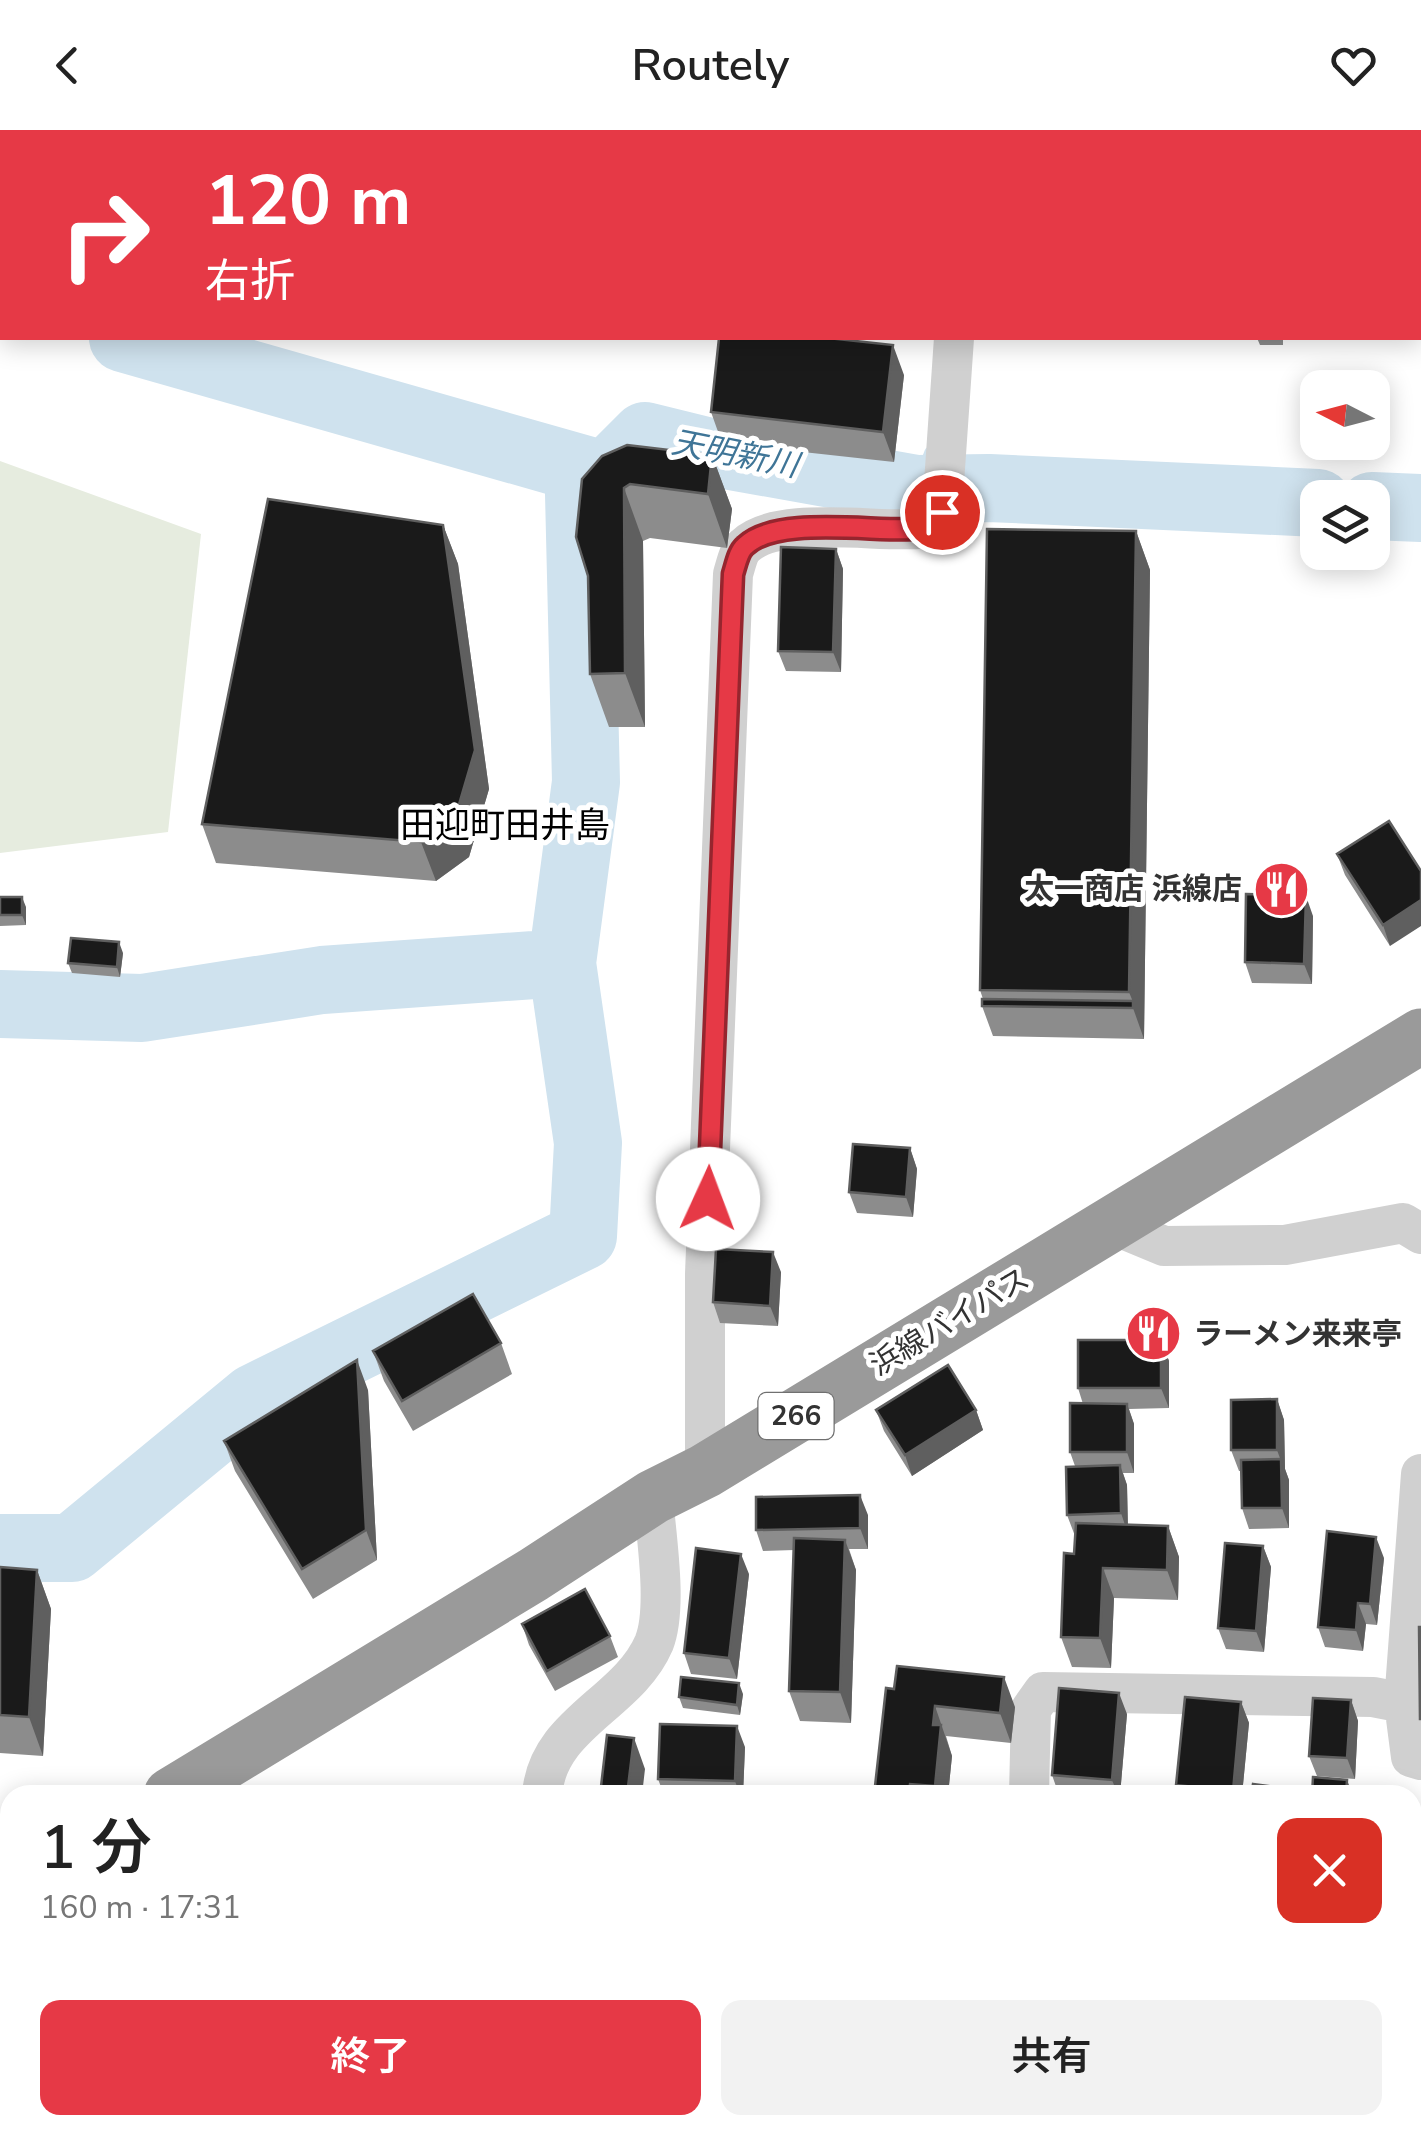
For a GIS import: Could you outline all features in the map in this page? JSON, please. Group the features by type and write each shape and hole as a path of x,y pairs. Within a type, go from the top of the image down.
{"highway":[{"name":"浜線バイパス","path":"187,1785 533,1575 654,1496 705,1470 1421,1036"}],"street":[{"path":"705,1470 705,1274 733,574 742,548 761,535 800,529 934,528 942,512 954,340"},
{"path":"1111,1224 1164,1246 1286,1245 1403,1223 1421,1234"},
{"path":"1421,1474 1404,1703 1410,1757 1421,1760"},
{"path":"543,1785 544,1772 566,1736 640,1666 655,1640 659,1587 654,1496"},
{"path":"1029,1785 1031,1710 1044,1692 1373,1696 1404,1703"}],"shaded area":[{"path":"0,461 201,534 168,832 0,853"}],"building":[{"path":"719,340 847,340 893,345 883,432 711,412"},
{"path":"627,445 712,455 708,494 630,484 624,488 625,673 590,674 588,576 576,537 582,479 602,456"},
{"path":"268,499 443,525 475,750 455,818 421,842 202,824"},
{"path":"987,529 1136,531 1129,992 980,990"},
{"path":"781,547 836,549 833,652 778,651"},
{"path":"1389,821 1421,871 1421,900 1383,925 1337,854"},
{"path":"1246,894 1306,896 1304,964 1245,962"},
{"path":"0,897 22,897 22,915 0,915"},
{"path":"71,938 119,942 117,967 68,963"},
{"path":"982,999 1133,1001 1133,1008 982,1006"},
{"path":"853,1144 910,1148 906,1197 849,1192"},
{"path":"716,1249 773,1252 770,1306 713,1302"},
{"path":"473,1294 501,1343 402,1401 373,1351"},
{"path":"1078,1340 1161,1340 1161,1388 1078,1388"},
{"path":"357,1360 366,1530 302,1569 224,1441"},
{"path":"948,1365 976,1410 905,1455 876,1410"},
{"path":"1277,1399 1277,1450 1231,1450 1231,1400"},
{"path":"1070,1403 1127,1404 1127,1452 1070,1452"},
{"path":"1281,1459 1282,1508 1242,1508 1241,1460"},
{"path":"1120,1465 1121,1513 1067,1515 1066,1467"},
{"path":"860,1495 860,1528 756,1530 756,1497"},
{"path":"1076,1523 1168,1526 1167,1570 1103,1568 1100,1638 1061,1637 1064,1553 1074,1554"},
{"path":"1327,1531 1376,1537 1370,1604 1358,1603 1356,1630 1318,1627"},
{"path":"794,1538 845,1540 840,1692 789,1691"},
{"path":"1225,1543 1263,1546 1256,1631 1218,1628"},
{"path":"696,1548 741,1554 729,1658 684,1653"},
{"path":"0,1567 37,1570 29,1717 0,1715"},
{"path":"585,1589 610,1636 547,1671 522,1624"},
{"path":"1421,1627 1421,1719 1420,1719"},
{"path":"897,1666 1004,1677 1000,1713 935,1706 933,1725 941,1725 935,1785 875,1785 886,1688 894,1689"},
{"path":"681,1677 739,1683 737,1705 679,1697"},
{"path":"1059,1688 1119,1693 1112,1780 1052,1775"},
{"path":"1185,1697 1241,1702 1234,1785 1176,1785"},
{"path":"1313,1698 1351,1700 1347,1758 1309,1756"},
{"path":"660,1724 737,1726 735,1781 658,1779"},
{"path":"607,1735 634,1738 628,1785 601,1785"},
{"path":"1313,1777 1347,1780 1347,1785 1313,1785"}],"waterway":[{"name":"天明新川","path":"130,340 593,472 611,470 645,436 714,453 916,489 989,488 1300,502"},
{"path":"916,489 930,452"},
{"path":"0,1548 72,1548 254,1398 583,1236 588,1143 562,963 586,782 579,494 611,470"},
{"name":"天明新川","path":"1390,507 1421,508"},
{"path":"0,1004 142,1008 322,980 562,963"}],"place":[{"name":"太一商店 浜線店","path":"1281,889"},
{"name":"ラーメン来来亭","path":"1154,1334"}],"district":[{"name":"田迎町田井島","path":"505,825"}],"route":[{"path":"708,1199 733,574 742,548 761,535 800,529 912,531 934,528 942,512"}]}
